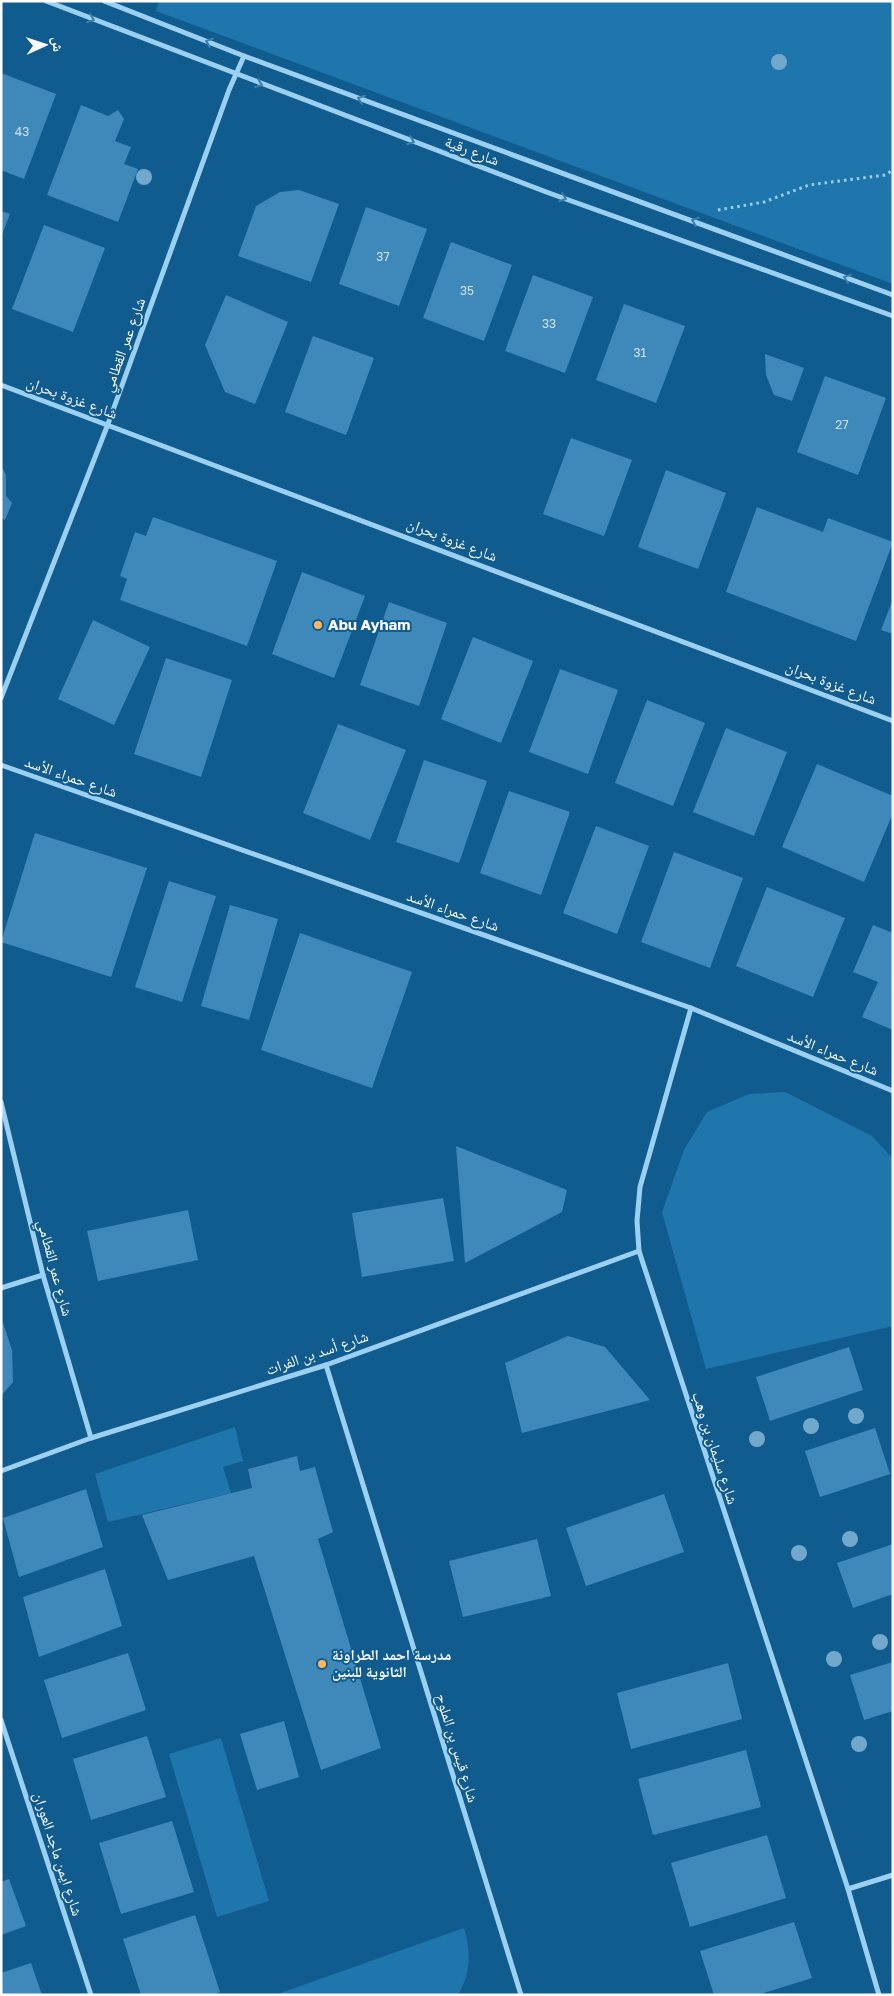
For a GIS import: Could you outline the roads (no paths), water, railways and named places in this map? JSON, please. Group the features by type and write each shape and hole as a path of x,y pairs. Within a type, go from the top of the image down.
{"street":[{"name":"شارع رقية","path":"46,1 236,75 550,193 893,316"},
{"name":"شارع رقية","path":"104,1 244,56 893,295"},
{"name":"شارع عمر القطامي","path":"1,698 108,424 244,56"},
{"name":"شارع غزوة بحران","path":"1,385 893,721"},
{"name":"شارع حمراء الأسد","path":"1,765 691,1008 893,1091"},
{"name":"شارع سليمان بن وهب","path":"691,1008 640,1187 637,1221 639,1251 848,1890 879,1995"},
{"name":"شارع عمر القطامي","path":"1,1102 43,1275 91,1438"},
{"name":"شارع أسد بن الفرات","path":"1,1471 91,1438 326,1365 639,1251"},
{"path":"1,1288 43,1275"},
{"name":"شارع قيس بن الملوح","path":"326,1365 521,1995"},
{"name":"شارع ايمن ماجد العوران","path":"1,1720 91,1995"},
{"path":"848,1890 893,1875"}],"place":[{"name":"Abu Ayham","path":"318,625"},
{"name":"مدرسة احمد الطراونة الثانوية للبنين","path":"322,1664"}]}
